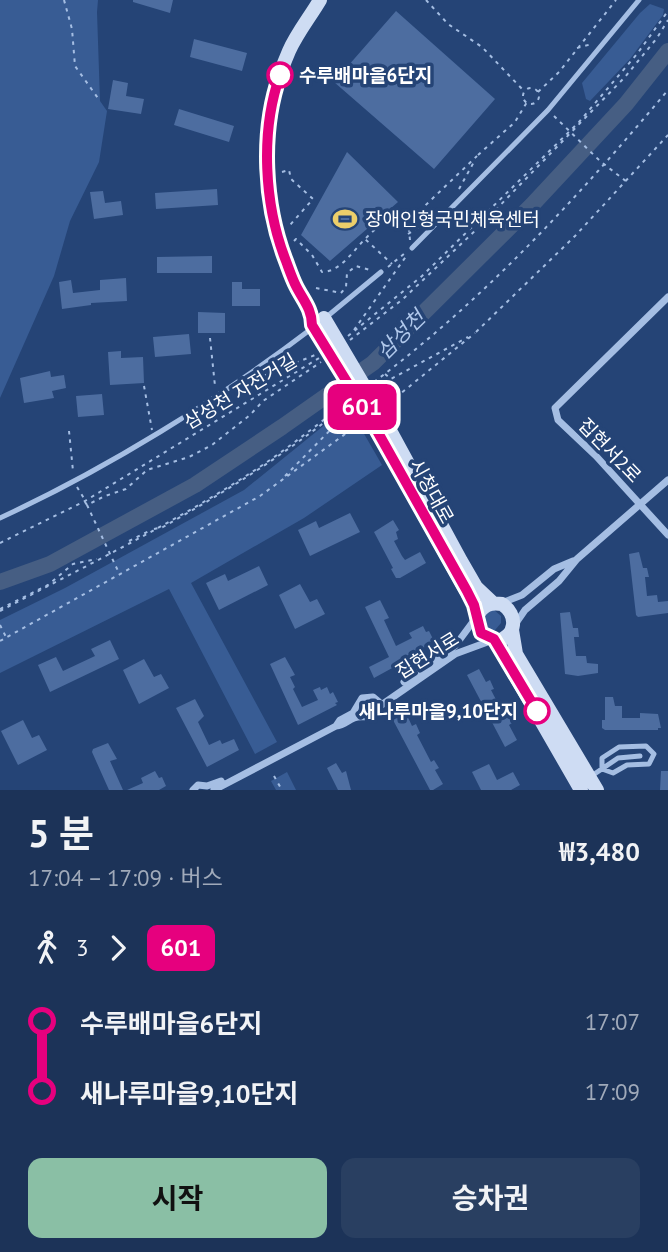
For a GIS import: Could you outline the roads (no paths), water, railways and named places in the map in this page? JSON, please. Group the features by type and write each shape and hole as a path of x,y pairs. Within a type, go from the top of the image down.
{"street":[{"name":"시청대로","path":"320,0 289,49 277,84 269,128 267,172 273,216 284,255 296,287 476,587 496,603"},
{"name":"집현서2로","path":"668,297 555,408 558,420 596,456 668,535"},
{"name":"시청대로","path":"381,426 467,591 477,616"},
{"path":"577,559 554,569 522,596 484,606 477,616 481,633 494,639 503,639 525,610 559,581 577,559 668,480"},
{"path":"496,603 507,607 512,613 516,654 597,778"},
{"name":"집현서로","path":"378,702 456,646 477,616"},
{"path":"494,639 510,662 581,790"},
{"name":"집현서로","path":"378,702 455,654 494,639"},
{"path":"193,790 198,785 210,789 336,726 363,716 376,716 378,702 366,697 360,701 354,713 340,720 336,726"},
{"path":"358,708 363,716"}],"lane":[{"path":"412,248 548,110 639,0"},
{"path":"0,518 74,482 216,395 336,311 381,272"},
{"path":"646,746 654,754 649,764 627,765 597,778 602,758 620,747 646,746"},
{"path":"597,778 618,758 639,756"}],"waterway":[{"name":"삼성천","path":"0,582 50,564 195,485 373,363 532,205 626,104 668,51"}],"place":[{"name":"수루배마을6단지","path":"280,75"},
{"name":"장애인형국민체육센터","path":"345,219"},
{"name":"새나루마을9,10단지","path":"537,711"}]}
